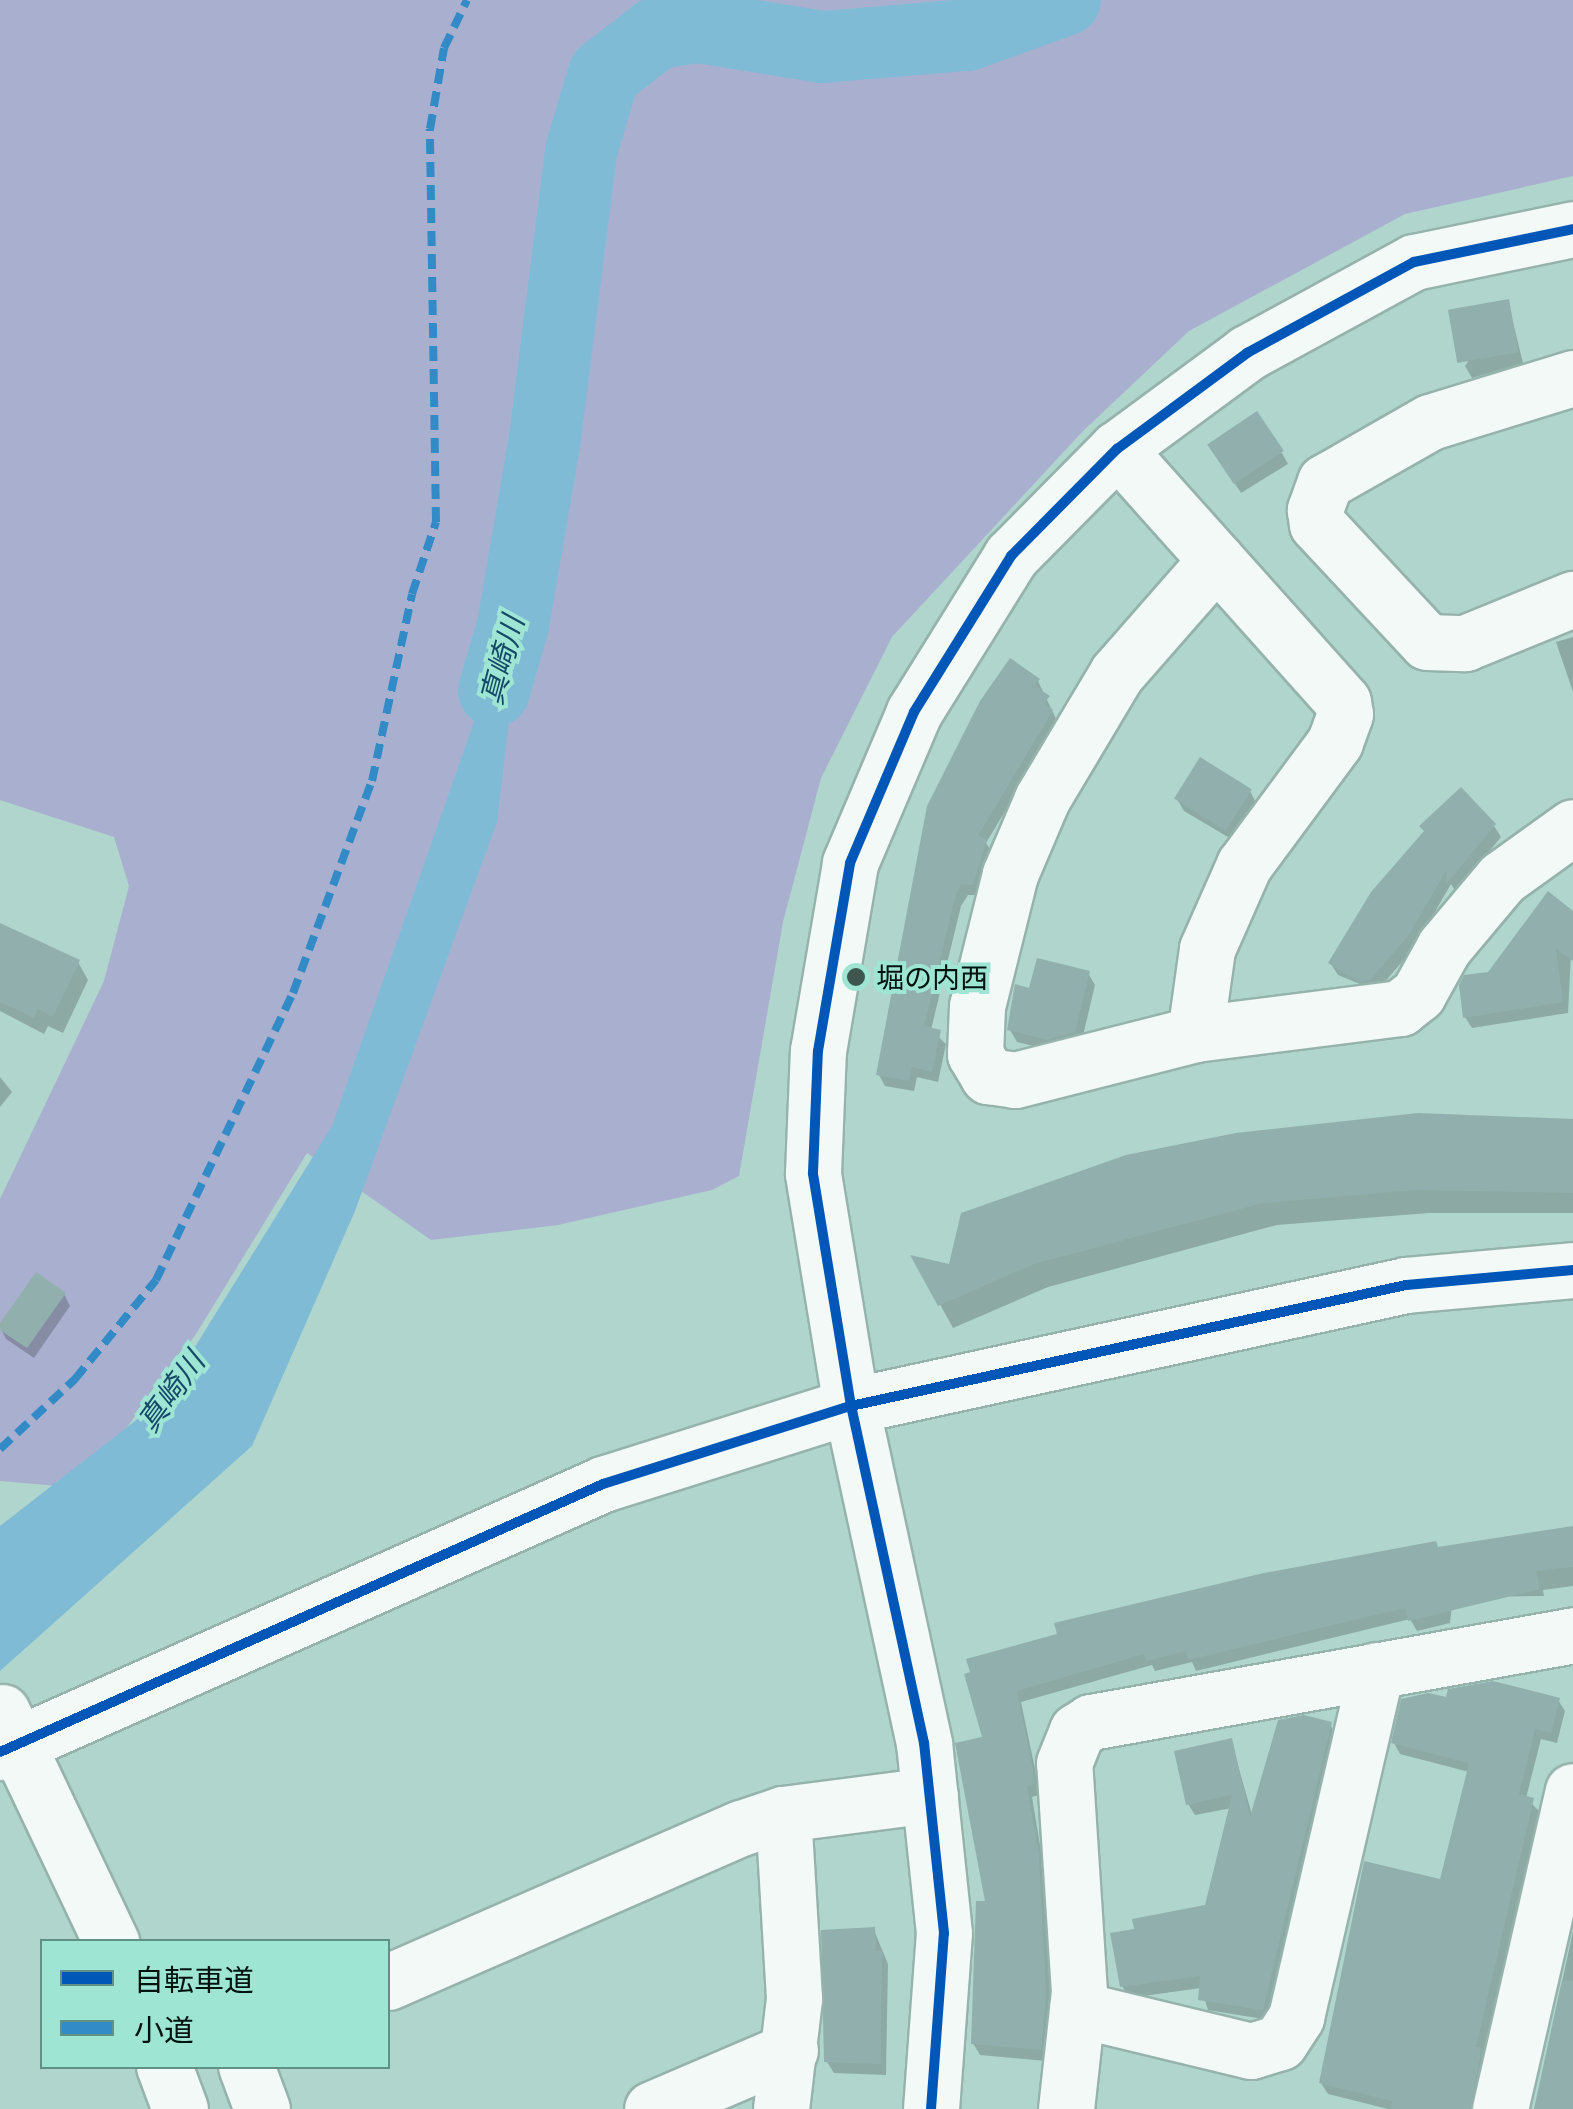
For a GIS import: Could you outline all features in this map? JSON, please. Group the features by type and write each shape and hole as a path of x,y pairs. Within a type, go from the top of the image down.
{"street":[{"path":"931,2109 944,1933 924,1743 851,1406 813,1174 818,1051 850,863 914,712 1011,556 1117,449 1247,353 1414,262 1573,229"},
{"path":"1573,378 1430,422 1325,482 1315,510 1317,524 1427,642 1465,643 1573,599"},
{"path":"1117,449 1343,702 1346,714 1335,742 1244,865 1207,949 1195,1034"},
{"path":"1216,560 1116,674 1042,800 992,942 975,1054 988,1076 1015,1080 1195,1034 1410,1004 1444,947 1502,878 1573,827"},
{"path":"110,1939 7,1735 603,1484 851,1406 1406,1285 1573,1270"},
{"path":"1076,2107 1078,1907 1064,1763 1077,1731 1092,1722 1573,1635"},
{"path":"1077,2009 1251,2051 1280,2042 1296,2017 1376,1670"},
{"path":"1500,2109 1573,1791"},
{"path":"390,1981 784,1814 930,1796"},
{"path":"781,2109 790,2050 794,1940 784,1814"},
{"path":"652,2109 790,2050"},
{"path":"165,2069 180,2109"},
{"path":"247,2069 262,2109"}],"shaded area":[{"path":"0,0 1573,0 1573,176 1405,214 1189,331 1083,431 892,637 821,778 783,922 739,1176 712,1190 558,1225 431,1240 307,1153 196,1334 82,1488 0,1481 0,1199 104,981 129,886 114,837 0,800"}],"water":[{"path":"526,574 497,822 355,1211 252,1446 0,1671 0,1526 162,1400 332,1126"}],"building":[{"path":"1509,299 1518,352 1457,363 1448,310"},
{"path":"1257,411 1284,451 1234,484 1207,445"},
{"path":"1010,658 1040,679 1035,686 1050,696 1044,703 1053,710 978,836 987,839 973,885 961,884 956,894 924,1026 941,1030 932,1072 912,1067 909,1081 876,1075 927,806 980,701"},
{"path":"1200,757 1252,789 1226,831 1174,799"},
{"path":"1461,787 1496,824 1447,883 1446,871 1408,936 1370,980 1359,982 1328,963 1371,892 1424,831 1419,826"},
{"path":"1548,891 1573,911 1573,961 1556,949 1563,1002 1463,1018 1459,985 1464,975 1488,972"},
{"path":"0,923 80,960 53,1017 38,1009 34,1018 0,1002"},
{"path":"1037,958 1090,971 1075,1032 1046,1040 1007,1030 1015,984 1029,988"},
{"path":"1418,1113 1573,1119 1573,1193 1415,1190 1263,1203 1034,1264 938,1306 910,1255 949,1264 961,1213 1126,1155 1236,1133"},
{"path":"36,1272 66,1293 27,1348 0,1330 0,1323"},
{"path":"1573,1526 1573,1567 1536,1571 1540,1589 1408,1621 1405,1608 1188,1660 1186,1651 1146,1661 1144,1654 1017,1691 1033,1770 1034,1784 1027,1786 1039,1856 1046,1994 1041,2050 971,2044 976,1901 985,1901 955,1743 982,1737 964,1674 970,1672 966,1659 1057,1634 1054,1623 1264,1573 1436,1541 1438,1547"},
{"path":"1493,1681 1560,1698 1551,1733 1535,1729 1519,1794 1534,1798 1476,2047 1482,2048 1470,2109 1390,2109 1392,2101 1319,2083 1364,1861 1440,1879 1469,1763 1391,1743 1401,1699 1428,1693 1446,1697 1448,1689"},
{"path":"1304,1715 1332,1722 1263,2010 1198,2000 1200,1976 1120,1987 1110,1933 1134,1929 1132,1919 1205,1905 1232,1795 1186,1805 1174,1751 1232,1738 1250,1817 1278,1720"},
{"path":"875,1927 876,1951 882,1950 881,2064 824,2062 821,1930"},
{"path":"1562,1980 1573,1981 1573,2109 1534,2109"}],"waterway":[{"name":"真崎川","path":"494,691 513,625 545,437 581,151 604,74 657,33 698,27 823,47 967,35 1065,0"}],"marked path":[{"path":"0,1449 75,1379 156,1280 293,993 372,781 412,594 436,522 430,129 444,48 467,0"}],"cycle path":[{"path":"931,2109 944,1933 924,1743 851,1406 813,1173 818,1051 850,863 914,712 1011,556 1117,449 1247,353 1414,262 1573,229"},
{"path":"0,1752 603,1484 851,1406 1406,1285 1573,1270"}],"place":[{"name":"堀の内西","path":"856,977"}]}
